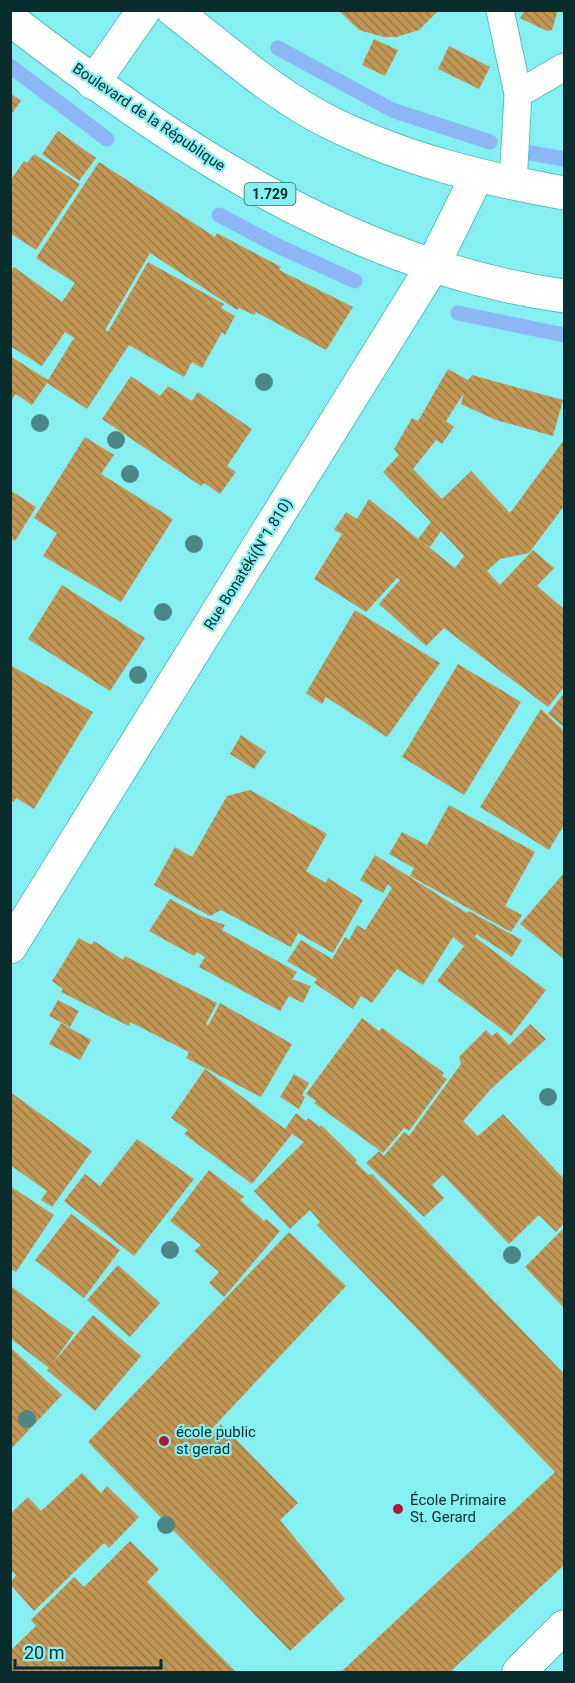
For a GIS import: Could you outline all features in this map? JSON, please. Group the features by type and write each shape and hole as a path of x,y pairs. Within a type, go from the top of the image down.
{"main road":[{"path":"93,83 144,10"},
{"path":"173,10 280,92 332,124 390,148 477,176 564,193"},
{"name":"Boulevard de la République","path":"10,19 93,83 252,185 322,223 432,267 485,282 564,296"},
{"name":"Rue Bonatéki(N°1.810)","path":"16,928 432,267 477,176"},
{"path":"519,1672 564,1627"}],"lane":[{"path":"500,10 518,94 513,184"},
{"path":"518,94 564,67"}],"building":[{"path":"338,10 439,10 419,30 396,37 384,37 359,30"},
{"path":"525,10 558,10 552,30 547,31 520,18"},
{"path":"374,39 398,50 385,76 362,65"},
{"path":"449,46 490,67 479,89 438,69"},
{"path":"10,93 21,101 10,116"},
{"path":"58,131 96,158 79,181 42,154"},
{"path":"34,154 80,184 36,250 10,233 10,181 24,161 27,163"},
{"path":"99,162 215,237 217,233 281,267 279,270 353,307 326,350 256,312 254,315 239,308 237,310 150,253 105,330 108,332 148,262 224,304 221,308 235,316 225,335 222,332 202,368 192,362 184,377 129,345 87,409 47,383 32,405 16,394 10,402 10,356 48,380 74,338 65,332 42,366 10,346 10,272 14,267 62,302 75,283 36,258"},
{"path":"448,369 468,380 472,375 563,400 553,436 496,420 461,404 464,393 446,421 454,427 442,444 436,440 413,469 442,499 471,471 510,513 564,440 564,506 529,553 500,559 487,571 500,585 533,550 554,568 537,586 564,609 564,687 548,707 444,628 426,646 379,604 400,580 397,578 366,612 314,579 342,534 334,530 346,512 357,519 369,499 418,539 431,522 383,472 399,455 394,449 412,418 418,421","holes":["441,531 464,556 455,568 421,541 430,547"]},
{"path":"131,376 160,396 168,386 192,401 198,392 252,429 227,466 236,472 220,494 204,483 201,486 102,419"},
{"path":"85,437 114,455 101,474 173,519 121,602 43,556 57,533 34,518"},
{"path":"10,490 36,507 15,541 10,538"},
{"path":"62,585 145,638 110,691 28,639"},
{"path":"355,610 440,663 387,737 326,697 322,704 306,693"},
{"path":"458,664 521,702 464,795 402,757"},
{"path":"10,665 93,712 34,809 16,798 14,802 10,800"},
{"path":"564,693 564,727 548,714"},
{"path":"541,709 564,731 564,825 549,850 480,807"},
{"path":"241,735 266,752 254,769 230,754"},
{"path":"250,790 327,834 306,871 326,883 328,878 363,900 333,953 298,933 291,947 221,910 210,916 154,885 175,847 192,857 227,796"},
{"path":"449,805 535,852 505,906 522,915 511,932 410,876 414,868 389,854 402,832 427,845"},
{"path":"375,855 467,913 469,911 522,940 512,957 476,934 475,937 546,990 511,1036 437,981 464,946 453,937 423,985 397,969 372,1003 361,996 353,1009 314,983 317,979 287,961 301,940 332,959 345,937 349,940 357,925 365,930 392,888 388,884 383,893 360,880"},
{"path":"564,873 564,959 520,924"},
{"path":"170,899 201,916 225,925 222,930 297,972 292,979 311,986 303,1003 289,996 280,1011 199,967 205,957 197,952 194,956 149,931"},
{"path":"79,938 91,945 94,941 123,960 125,956 217,1003 206,1024 208,1026 220,1003 292,1044 261,1097 186,1058 189,1052 130,1022 129,1026 61,992 63,989 52,981"},
{"path":"58,1000 79,1011 70,1027 49,1016"},
{"path":"362,1018 379,1031 382,1028 444,1073 442,1076 447,1079 409,1131 404,1128 383,1153 314,1103 316,1101 306,1094"},
{"path":"61,1023 91,1040 80,1060 49,1044"},
{"path":"530,1024 546,1039 491,1089 463,1121 478,1136 503,1114 564,1179 564,1223 556,1232 539,1215 509,1244 443,1175 432,1185 444,1198 424,1217 366,1163 379,1151 384,1156 404,1132 409,1136 461,1064 459,1057 486,1030 492,1036 497,1032 509,1045"},
{"path":"205,1069 285,1129 296,1113 306,1121 308,1118 320,1127 321,1125 357,1160 355,1162 369,1175 372,1174 564,1374 564,1565 452,1670 454,1672 341,1672 555,1472 317,1225 320,1222 310,1210 290,1229 254,1191 304,1142 292,1134 252,1184 184,1134 188,1130 171,1118"},
{"path":"294,1074 309,1083 302,1095 305,1097 299,1109 280,1097"},
{"path":"10,1092 92,1151 52,1207 41,1200 47,1191 10,1165"},
{"path":"137,1139 194,1179 134,1256 64,1201 85,1174 100,1186"},
{"path":"209,1170 244,1197 240,1200 264,1221 266,1219 280,1231 224,1297 209,1283 219,1272 194,1251 201,1245 170,1221"},
{"path":"10,1186 54,1215 16,1272 10,1268"},
{"path":"71,1214 120,1250 84,1298 35,1260"},
{"path":"564,1228 564,1308 525,1267"},
{"name":"école public st gerad","path":"289,1232 346,1286 204,1437 207,1440 221,1424 298,1503 280,1520 345,1599 290,1651 88,1442"},
{"path":"118,1265 160,1303 130,1337 87,1300"},
{"path":"12,1287 74,1333 53,1363 93,1315 141,1356 95,1411 47,1370 49,1368 10,1338"},
{"path":"10,1347 62,1395 10,1450"},
{"path":"82,1473 101,1493 107,1486 139,1517 109,1548 104,1543 34,1611 10,1584 16,1575 10,1569 10,1514 28,1497 41,1511"},
{"path":"130,1541 159,1569 147,1582 236,1672 10,1672 10,1651 36,1626 31,1620 74,1577 84,1587"}],"waterway":[{"path":"278,48 392,110 490,142"},
{"path":"10,66 107,139"},
{"path":"525,152 564,159"},
{"path":"219,215 280,247 355,281"},
{"path":"458,313 564,335"}],"place":[{"name":"école public st gerad","path":"164,1441"},
{"name":"École Primaire St. Gerard","path":"398,1509"}]}
